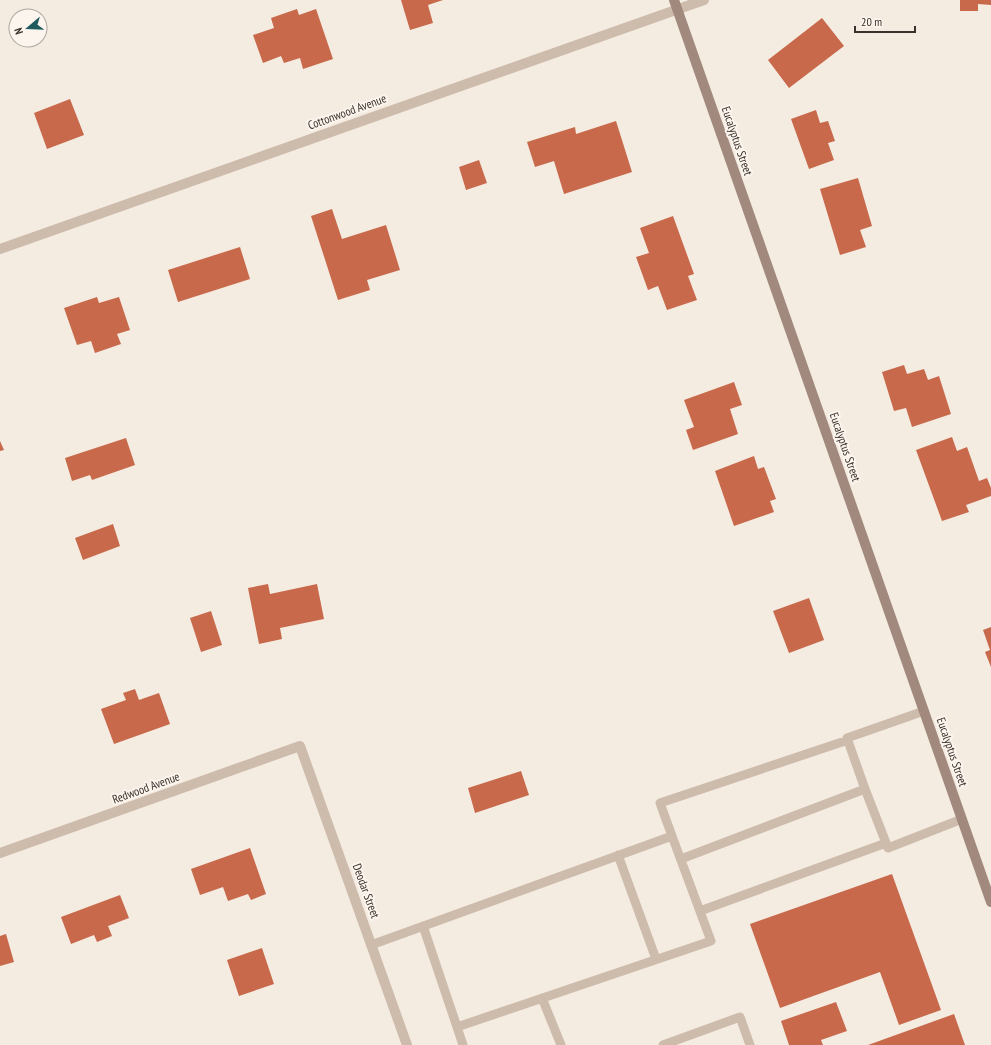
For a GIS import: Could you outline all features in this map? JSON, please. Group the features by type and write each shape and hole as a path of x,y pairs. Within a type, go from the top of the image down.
{"main road":[{"name":"Eucalyptus Street","path":"675,5 991,902"}],"street":[{"name":"Cottonwood Avenue","path":"0,250 675,5 704,0"},
{"name":"Redwood Avenue","path":"0,853 300,746"},
{"name":"Deodar Street","path":"300,746 407,1045"}],"lane":[{"path":"457,1027 711,941 660,803 848,740 847,738 924,710"},
{"path":"848,740 888,848 962,819"},
{"path":"681,859 865,789"},
{"path":"371,945 672,836"},
{"path":"700,911 886,843"},
{"path":"618,855 656,959"},
{"path":"423,926 463,1045"},
{"path":"542,998 561,1045"},
{"path":"663,1045 680,1042 740,1017 750,1045"}],"building":[{"path":"401,0 443,0 428,5 433,23 410,30"},
{"path":"960,0 991,0 991,5 978,4 978,11 960,11"},
{"path":"297,9 299,15 316,9 333,59 303,69 300,58 284,63 281,56 263,63 253,35 274,28 271,18"},
{"path":"822,18 844,46 789,88 768,60"},
{"path":"70,99 84,135 47,149 34,113"},
{"path":"816,110 820,123 828,121 835,141 828,143 834,160 809,169 791,119"},
{"path":"616,121 632,172 564,194 554,161 535,167 527,142 575,127 576,134"},
{"path":"479,160 487,183 466,190 459,167"},
{"path":"858,178 872,226 860,230 866,247 840,255 820,189"},
{"path":"332,209 342,239 386,225 400,270 367,280 370,290 338,300 311,216"},
{"path":"673,216 694,274 688,276 697,300 667,310 658,286 648,290 636,257 649,253 640,228"},
{"path":"240,247 250,279 178,302 168,270"},
{"path":"97,297 99,303 119,297 130,330 117,334 121,344 95,353 91,341 77,345 64,308"},
{"path":"904,365 907,374 924,369 928,380 939,376 951,414 912,427 906,408 894,411 882,372"},
{"path":"734,382 742,405 730,409 738,434 693,450 686,430 694,427 684,400"},
{"path":"952,437 957,451 967,447 979,481 987,478 991,488 991,496 966,505 969,512 942,521 916,450"},
{"path":"126,438 135,465 92,480 90,475 72,481 65,458"},
{"path":"0,441 4,450 0,451"},
{"path":"754,456 758,469 764,467 776,499 770,501 774,512 734,526 715,471"},
{"path":"113,524 120,546 83,560 75,538"},
{"path":"268,584 270,594 317,584 324,619 280,628 282,639 259,644 248,588"},
{"path":"809,598 824,640 789,653 773,611"},
{"path":"211,611 222,645 201,652 190,618"},
{"path":"991,627 991,667 985,652 990,650 983,630"},
{"path":"135,689 139,700 159,693 170,724 114,744 101,709 126,700 123,693"},
{"path":"521,771 529,795 475,813 468,788"},
{"path":"250,848 266,894 251,900 248,894 228,901 223,887 200,895 191,869"},
{"path":"892,874 941,1010 899,1025 880,972 780,1008 750,924"},
{"path":"120,895 129,918 108,926 112,936 97,942 94,935 71,944 61,917"},
{"path":"6,934 14,962 0,966 0,936"},
{"path":"262,948 274,984 239,996 227,960"},
{"path":"836,1002 847,1031 821,1040 823,1045 789,1045 781,1021"},
{"path":"954,1014 965,1045 868,1045"}]}
